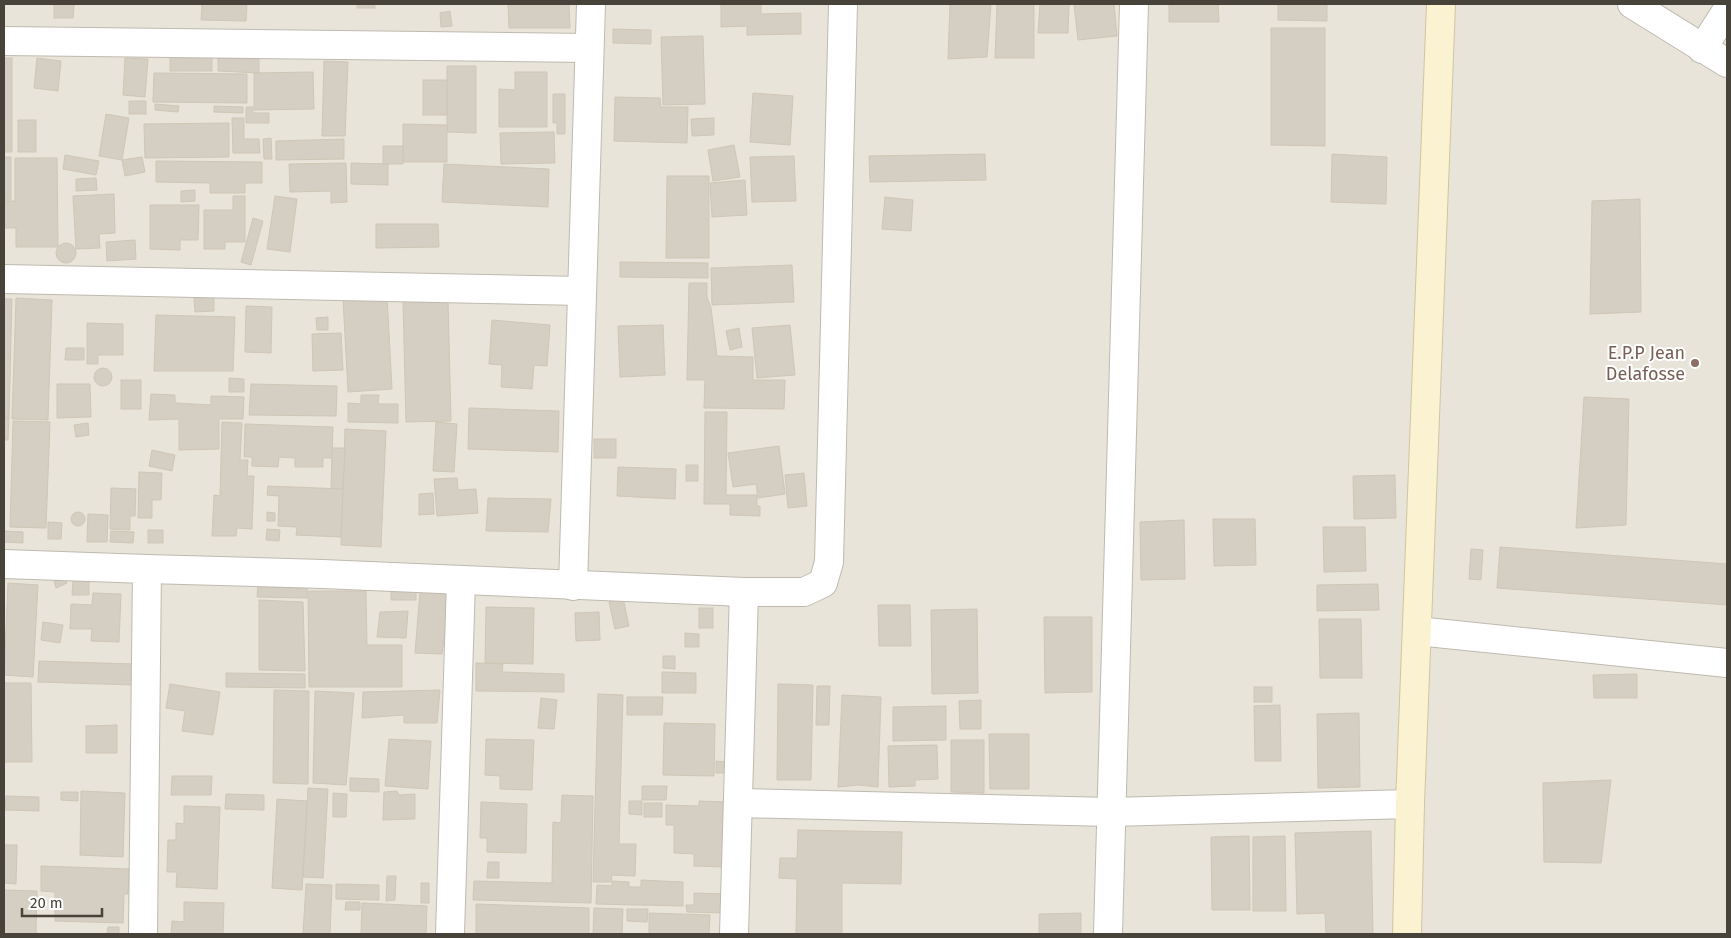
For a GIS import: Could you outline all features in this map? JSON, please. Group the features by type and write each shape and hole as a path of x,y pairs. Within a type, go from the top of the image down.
{"street":[{"path":"573,586 591,4"},
{"path":"4,564 322,574 744,592 804,592 823,583 829,562 844,4"},
{"path":"1108,934 1134,4"},
{"path":"1406,934 1441,4"},
{"path":"1632,4 1727,63"},
{"path":"1702,48 1727,10"},
{"path":"4,41 589,48"},
{"path":"4,278 582,291"},
{"path":"144,934 147,569"},
{"path":"450,934 461,580"},
{"path":"734,934 744,592"},
{"path":"1417,631 1727,663"},
{"path":"738,803 1111,812 1410,804"}],"shaded area":[{"path":"4,4 1727,4 1727,934 4,934"}],"building":[{"path":"54,4 74,4 73,18 54,18"},
{"path":"202,4 247,4 246,21 201,20"},
{"path":"357,4 375,4 375,8 357,8"},
{"path":"508,4 569,4 570,28 509,28"},
{"path":"721,4 761,4 761,14 801,13 801,34 747,35 747,26 721,27"},
{"path":"950,4 991,4 987,57 948,59"},
{"path":"997,4 1034,4 1034,58 995,58"},
{"path":"1040,4 1069,4 1068,33 1038,33"},
{"path":"1074,4 1114,4 1117,36 1078,40"},
{"path":"1169,4 1218,4 1219,22 1169,22"},
{"path":"1278,4 1327,4 1327,21 1278,20"},
{"path":"450,11 452,26 441,27 440,13"},
{"path":"1271,28 1325,28 1325,146 1271,145"},
{"path":"613,29 651,30 651,44 613,43"},
{"path":"703,36 705,104 663,105 661,37"},
{"path":"170,57 212,57 212,71 170,71"},
{"path":"4,58 12,58 12,152 4,152"},
{"path":"37,58 61,61 58,91 34,88"},
{"path":"125,58 148,59 145,97 123,95"},
{"path":"218,58 259,59 259,73 218,71"},
{"path":"324,61 348,62 345,136 322,136"},
{"path":"447,66 476,66 476,133 447,132"},
{"path":"313,72 314,109 254,110 254,73"},
{"path":"515,72 547,72 547,127 499,127 499,89 515,90"},
{"path":"154,73 247,74 247,103 153,102"},
{"path":"423,80 447,80 447,115 423,115"},
{"path":"753,93 793,96 790,145 750,142"},
{"path":"553,94 565,94 565,134 557,134 557,123 553,123"},
{"path":"615,97 660,98 661,107 688,107 687,143 614,141"},
{"path":"129,101 146,101 146,114 129,114"},
{"path":"155,104 179,106 178,112 155,110"},
{"path":"214,106 243,107 243,113 214,112"},
{"path":"246,107 253,107 253,113 269,113 269,123 246,123"},
{"path":"106,114 129,118 122,160 99,156"},
{"path":"232,118 244,118 244,139 259,139 260,153 233,153"},
{"path":"714,118 714,135 692,136 691,119"},
{"path":"18,120 36,120 36,152 18,152"},
{"path":"229,123 229,157 145,158 144,124"},
{"path":"403,124 447,125 447,162 403,162"},
{"path":"554,132 555,163 501,164 500,133"},
{"path":"271,138 272,159 264,159 263,139"},
{"path":"344,139 344,159 276,160 276,141"},
{"path":"734,145 740,177 713,181 708,150"},
{"path":"383,146 403,146 403,164 383,164"},
{"path":"985,154 986,180 870,182 869,156"},
{"path":"1332,154 1387,157 1386,204 1331,202"},
{"path":"65,155 99,161 96,175 63,169"},
{"path":"794,156 796,201 752,202 750,157"},
{"path":"4,157 11,157 11,200 4,200"},
{"path":"142,157 145,172 125,176 122,160"},
{"path":"15,158 57,158 58,247 16,247 16,228 4,228 4,201 15,201"},
{"path":"156,161 262,162 262,183 245,183 245,193 210,193 210,183 156,182"},
{"path":"346,163 347,202 331,203 331,191 290,192 289,164"},
{"path":"351,163 388,164 388,185 351,184"},
{"path":"444,164 549,169 548,207 442,202"},
{"path":"667,176 709,176 709,258 666,258"},
{"path":"96,178 97,190 76,191 76,179"},
{"path":"745,180 747,215 712,217 710,183"},
{"path":"195,190 195,201 181,202 181,191"},
{"path":"114,194 115,233 99,234 100,248 76,249 73,196"},
{"path":"233,196 245,196 245,242 225,242 225,249 204,249 204,210 233,210"},
{"path":"275,196 297,199 290,252 267,249"},
{"path":"885,197 913,200 911,231 882,229"},
{"path":"1640,199 1641,312 1590,314 1592,201"},
{"path":"150,205 199,205 198,240 180,240 180,250 150,249"},
{"path":"253,218 263,221 251,265 241,262"},
{"path":"376,224 438,224 439,247 376,248"},
{"path":"135,240 136,259 107,261 106,242"},
{"path":"66,243 73,246 76,253 73,260 66,263 59,260 56,253 59,246"},
{"path":"620,262 708,263 708,278 620,277"},
{"path":"792,265 794,302 712,305 711,268"},
{"path":"689,283 707,283 707,297 711,308 717,356 753,357 753,380 785,380 784,409 704,408 705,380 687,380"},
{"path":"387,296 392,389 348,392 343,298"},
{"path":"214,297 214,311 195,312 194,298"},
{"path":"16,298 52,300 48,420 12,419"},
{"path":"4,299 12,299 9,418 4,418"},
{"path":"448,300 451,421 406,422 403,301"},
{"path":"246,306 272,307 271,353 245,352"},
{"path":"156,315 235,317 233,371 154,371"},
{"path":"328,317 328,330 317,330 316,318"},
{"path":"492,320 550,325 547,366 534,365 532,389 501,387 502,365 489,364"},
{"path":"87,323 123,324 123,355 98,355 98,364 87,364"},
{"path":"663,325 665,375 620,377 618,326"},
{"path":"790,325 795,375 757,378 752,328"},
{"path":"739,328 742,347 730,350 726,331"},
{"path":"341,333 343,370 313,371 312,334"},
{"path":"66,348 84,348 84,360 65,360"},
{"path":"99,368 107,368 112,373 110,384 99,386 94,381 94,373"},
{"path":"229,378 244,379 244,392 229,392"},
{"path":"121,380 141,380 141,409 121,409"},
{"path":"57,384 90,384 91,417 57,418"},
{"path":"251,384 337,386 336,416 249,415"},
{"path":"151,394 175,395 175,403 211,405 211,396 244,397 243,419 219,419 219,449 179,450 179,419 149,420"},
{"path":"361,395 379,395 378,404 398,404 398,423 348,422 348,403 361,404"},
{"path":"1584,397 1629,399 1626,525 1576,528"},
{"path":"469,408 559,411 558,452 468,449"},
{"path":"705,412 727,412 726,495 757,495 757,506 760,506 760,516 730,515 730,504 704,504"},
{"path":"4,418 9,418 8,440 4,440"},
{"path":"13,421 50,422 46,528 10,527"},
{"path":"222,422 242,423 240,460 248,460 247,476 254,476 252,529 237,528 236,536 212,536 214,495 220,496"},
{"path":"436,422 457,424 454,472 433,471"},
{"path":"88,423 89,435 76,437 74,425"},
{"path":"245,424 333,427 332,458 323,458 323,467 295,467 295,458 279,457 278,467 252,466 252,457 244,457"},
{"path":"345,429 386,431 381,547 341,545"},
{"path":"594,439 616,439 616,458 594,458"},
{"path":"779,446 785,494 758,498 756,484 733,487 728,453"},
{"path":"332,448 345,448 343,489 331,489"},
{"path":"152,450 175,455 172,471 149,466"},
{"path":"686,465 698,465 698,481 686,481"},
{"path":"618,467 676,469 675,499 617,496"},
{"path":"139,472 162,473 161,500 152,500 152,518 138,518"},
{"path":"804,473 807,506 788,508 785,475"},
{"path":"1395,475 1396,518 1354,519 1353,476"},
{"path":"457,478 458,490 476,489 478,513 437,516 434,479"},
{"path":"268,486 343,489 341,537 296,535 297,527 278,526 279,496 267,495"},
{"path":"111,488 136,489 135,516 130,516 130,530 110,529"},
{"path":"433,493 434,514 419,515 419,494"},
{"path":"488,498 551,499 548,532 486,531"},
{"path":"75,512 81,512 85,519 81,526 75,526 71,522 71,516"},
{"path":"267,512 275,513 275,521 267,521"},
{"path":"88,514 108,515 107,542 87,542"},
{"path":"1213,519 1255,519 1256,565 1214,566"},
{"path":"1184,520 1185,579 1141,580 1140,522"},
{"path":"48,522 62,523 61,539 48,539"},
{"path":"1323,527 1365,527 1366,571 1324,572"},
{"path":"267,529 280,530 279,541 266,540"},
{"path":"148,530 163,530 163,543 148,543"},
{"path":"4,531 23,532 23,543 4,542"},
{"path":"111,531 134,532 133,543 110,542"},
{"path":"1500,547 1727,564 1727,605 1497,588"},
{"path":"1471,549 1483,550 1481,580 1469,579"},
{"path":"65,577 67,583 56,588 54,581"},
{"path":"73,581 89,582 89,595 72,595"},
{"path":"8,583 38,585 33,677 4,675"},
{"path":"1378,584 1379,610 1317,611 1317,585"},
{"path":"258,585 307,585 307,598 257,597"},
{"path":"391,589 416,590 416,600 391,600"},
{"path":"308,591 366,591 367,645 402,645 402,687 309,687"},
{"path":"420,591 450,594 442,654 415,653"},
{"path":"93,593 121,594 119,642 91,641 92,629 70,629 71,604 92,605"},
{"path":"623,598 629,626 615,629 609,602"},
{"path":"259,600 303,602 305,671 259,670"},
{"path":"878,605 910,605 911,646 879,646"},
{"path":"486,607 534,608 533,664 485,663"},
{"path":"699,608 713,608 713,628 699,628"},
{"path":"977,609 978,693 932,694 931,610"},
{"path":"408,611 406,638 377,637 380,612"},
{"path":"599,612 600,640 576,641 575,613"},
{"path":"1044,617 1092,617 1092,692 1045,693"},
{"path":"1319,619 1361,619 1362,678 1320,678"},
{"path":"43,622 63,625 60,643 41,640"},
{"path":"685,633 699,634 699,647 685,647"},
{"path":"663,656 675,656 675,669 663,668"},
{"path":"39,661 134,664 133,685 38,682"},
{"path":"476,663 503,664 502,672 564,674 564,692 476,691"},
{"path":"662,672 696,673 696,693 662,693"},
{"path":"226,673 305,674 305,688 226,687"},
{"path":"1637,674 1637,698 1594,698 1593,675"},
{"path":"4,683 31,683 32,762 4,762"},
{"path":"170,684 220,692 213,735 182,731 185,711 166,708"},
{"path":"778,684 813,685 811,780 777,780"},
{"path":"817,686 830,686 829,725 816,725"},
{"path":"1254,687 1272,687 1272,702 1254,702"},
{"path":"274,690 309,691 308,784 273,783"},
{"path":"440,690 437,723 404,723 404,715 362,718 363,692"},
{"path":"315,691 354,693 346,785 313,783"},
{"path":"598,694 623,695 619,844 636,844 635,876 612,875 611,882 593,882"},
{"path":"842,695 881,697 878,787 859,785 838,787"},
{"path":"627,697 663,697 662,715 627,715"},
{"path":"541,698 557,700 554,729 538,728"},
{"path":"981,700 981,729 960,729 959,701"},
{"path":"1280,705 1281,761 1255,761 1254,706"},
{"path":"946,706 946,740 893,741 893,707"},
{"path":"1359,713 1360,787 1318,788 1317,714"},
{"path":"664,723 715,724 714,776 663,775"},
{"path":"117,725 117,753 86,753 86,726"},
{"path":"989,734 1029,734 1029,789 990,789"},
{"path":"389,739 431,741 428,789 385,786"},
{"path":"486,739 534,740 532,790 500,789 500,776 485,775"},
{"path":"951,740 984,740 984,793 951,792"},
{"path":"937,745 938,779 915,780 915,786 889,787 888,746"},
{"path":"716,761 726,762 726,773 716,773"},
{"path":"172,776 212,776 211,795 171,795"},
{"path":"350,778 379,779 379,792 350,791"},
{"path":"1611,780 1601,863 1544,862 1543,783"},
{"path":"642,786 667,786 666,800 642,800"},
{"path":"308,788 328,789 323,878 303,877"},
{"path":"81,791 125,793 123,857 80,855"},
{"path":"397,791 399,795 415,794 415,819 383,820 384,792"},
{"path":"61,792 78,792 78,801 61,800"},
{"path":"333,793 347,794 346,817 333,817"},
{"path":"226,794 264,795 264,810 225,809"},
{"path":"562,795 593,796 591,903 473,900 474,881 552,883 553,822 561,823"},
{"path":"6,796 39,797 39,811 5,810"},
{"path":"277,799 307,801 302,890 272,888"},
{"path":"629,801 642,801 642,815 629,814"},
{"path":"699,801 726,802 724,867 694,866 694,854 674,853 674,825 666,825 666,805 699,806"},
{"path":"481,802 527,804 526,853 487,852 487,838 480,838"},
{"path":"644,803 662,803 662,817 644,817"},
{"path":"184,806 220,807 217,889 176,887 177,872 167,872 168,840 176,840 176,823 184,824"},
{"path":"798,830 902,832 901,884 842,883 842,934 796,934 797,879 779,878 780,858 797,858"},
{"path":"1371,831 1373,934 1326,934 1325,913 1297,914 1295,833"},
{"path":"1249,836 1250,910 1212,910 1211,837"},
{"path":"1285,836 1286,911 1253,911 1253,837"},
{"path":"4,845 17,845 16,884 4,883"},
{"path":"488,862 499,862 499,878 487,878"},
{"path":"41,866 129,869 128,894 124,894 123,923 55,921 55,892 41,891"},
{"path":"387,876 396,876 395,900 386,901"},
{"path":"641,880 683,882 683,906 596,904 597,885 612,886 612,881 629,882 629,887 641,887"},
{"path":"421,883 429,883 429,903 421,903"},
{"path":"306,884 332,885 330,934 303,934"},
{"path":"336,884 379,885 379,900 336,899"},
{"path":"4,890 37,891 36,934 4,934"},
{"path":"694,893 725,894 725,913 687,912 686,905 694,905"},
{"path":"184,902 224,903 223,934 171,934 172,921 184,922"},
{"path":"346,902 360,902 360,910 345,910"},
{"path":"362,903 427,906 426,934 361,934"},
{"path":"476,904 589,908 589,934 476,934"},
{"path":"594,908 623,909 622,934 593,934"},
{"path":"627,909 648,909 647,922 627,921"},
{"path":"649,913 710,915 709,934 649,934"},
{"path":"1081,913 1081,934 1039,934 1039,914"},
{"path":"108,927 119,927 119,934 107,934"}],"place":[{"name":"E.P.P Jean Delafosse","path":"1695,363"}]}
